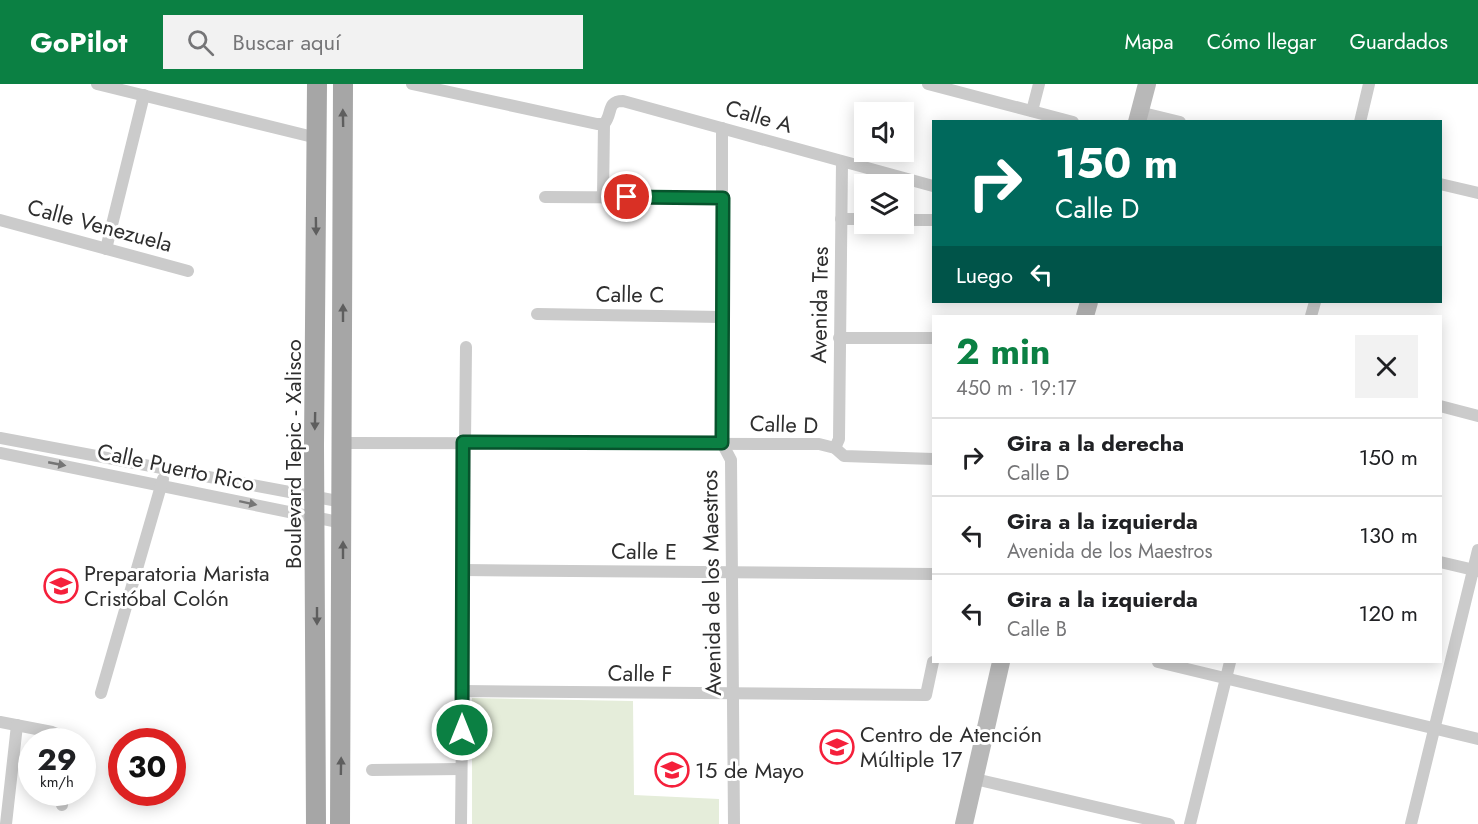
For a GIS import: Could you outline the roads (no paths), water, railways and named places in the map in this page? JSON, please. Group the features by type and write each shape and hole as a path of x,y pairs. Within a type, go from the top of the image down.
{"main road":[{"name":"Boulevard Tepic - Xalisco","path":"316,824 317,84"},
{"path":"340,824 343,84"},
{"path":"1138,117 1147,84"},
{"path":"317,138 328,149 328,188 344,210"},
{"path":"317,329 331,349 332,421 343,443"},
{"path":"964,824 1001,663"},
{"path":"317,802 329,824"}],"street":[{"path":"97,84 317,138"},
{"path":"412,84 604,124 603,197"},
{"path":"1032,111 1039,84"},
{"path":"1361,120 1370,84"},
{"path":"936,85 1066,120"},
{"path":"106,249 144,95"},
{"name":"Calle A","path":"604,124 608,120 610,106 617,101 623,101 932,186"},
{"path":"1138,117 1163,120"},
{"name":"Avenida de los Maestros","path":"722,128 722,443 731,460 730,573 734,824"},
{"name":"Avenida Tres","path":"835,448 839,439 842,162"},
{"path":"1442,184 1478,193"},
{"path":"544,197 723,198"},
{"path":"842,219 854,219"},
{"path":"914,219 932,220"},
{"name":"Calle Venezuela","path":"0,220 188,271"},
{"name":"Calle C","path":"537,314 722,316"},
{"path":"839,338 932,338"},
{"path":"461,824 463,442 466,346"},
{"path":"1442,407 1478,416"},
{"name":"Calle Puerto Rico","path":"0,438 343,502"},
{"name":"Calle D","path":"343,443 819,444 835,448 844,456 932,459"},
{"name":"Calle Puerto Rico","path":"0,453 343,523"},
{"path":"101,693 167,470"},
{"path":"1411,824 1475,571 1478,550"},
{"path":"1442,563 1475,571"},
{"name":"Calle E","path":"463,570 932,574"},
{"name":"Calle F","path":"462,691 926,695 933,663"},
{"path":"1162,663 1478,739"},
{"path":"1190,824 1230,663"},
{"path":"0,722 32,728"},
{"path":"6,824 17,725"},
{"path":"372,770 461,769"},
{"path":"975,779 1169,824"}],"place":[{"name":"Preparatoria Marista Cristóbal Colón","path":"61,586"},
{"name":"Centro de Atención Múltiple 17","path":"837,747"},
{"name":"15 de Mayo","path":"672,770"}]}
